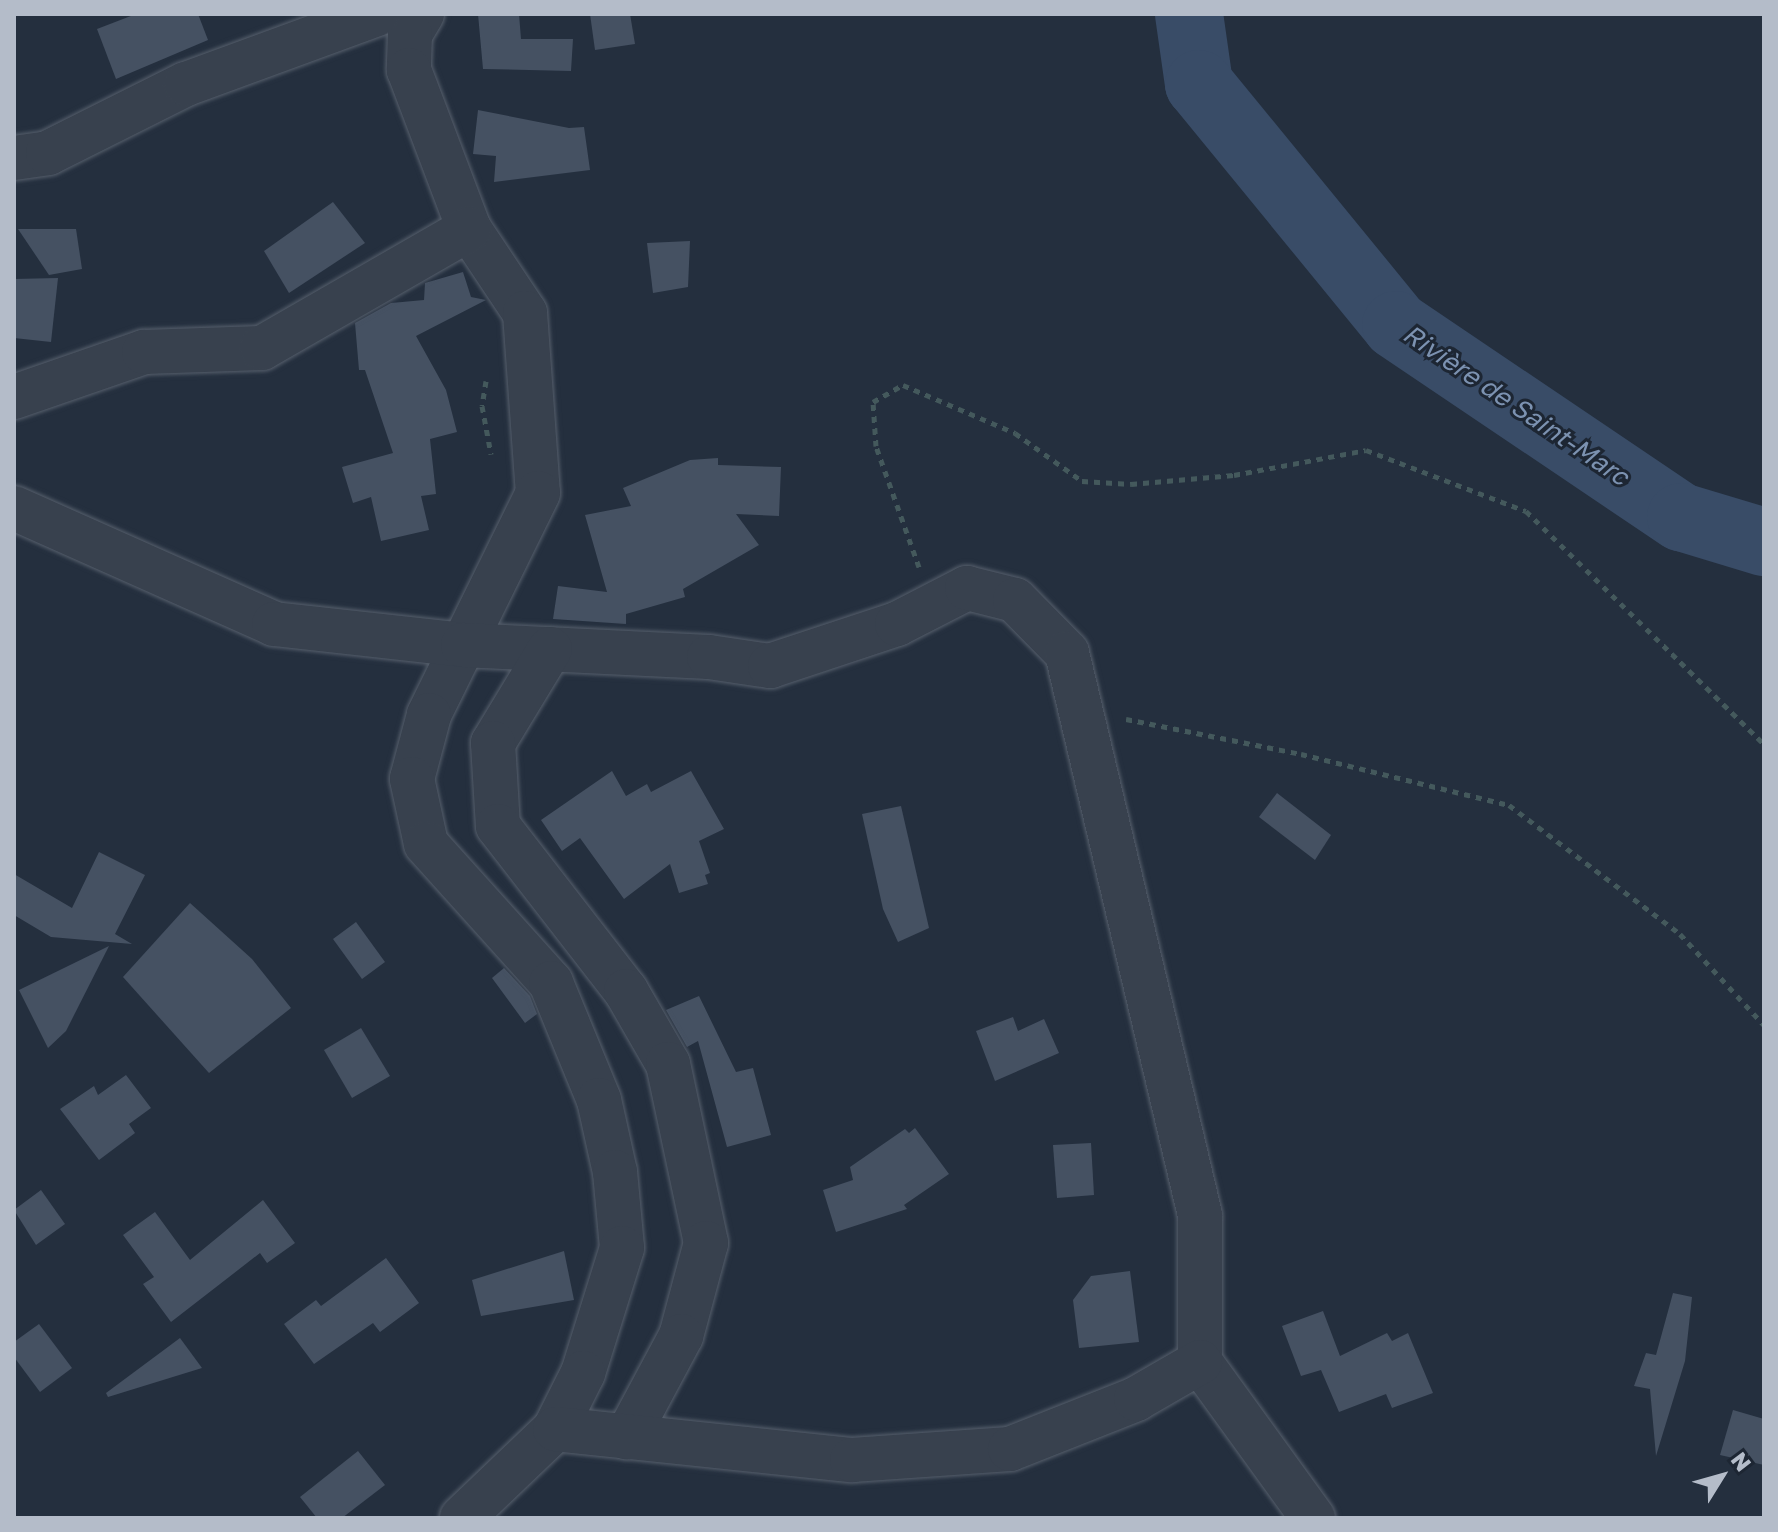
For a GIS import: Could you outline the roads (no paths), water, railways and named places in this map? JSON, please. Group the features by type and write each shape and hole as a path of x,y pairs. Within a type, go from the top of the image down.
{"street":[{"path":"14,158 48,153 186,84 377,14"},
{"path":"422,14 410,34 409,70 469,229 525,313 538,493 429,715 412,779 426,844 551,983 599,1100 615,1172 622,1248 583,1373 555,1429 462,1518"},
{"path":"14,397 144,352 262,348 469,229"},
{"path":"14,508 274,624 463,645 770,666 897,624 967,588 1015,600 1067,653 1200,1215 1200,1362 1313,1518"},
{"path":"550,649 493,743 498,826 626,991 668,1064 706,1243 681,1336 627,1437"},
{"path":"555,1429 852,1460 1010,1449 1136,1399 1200,1362"}],"waterway":[{"name":"Rivière de Saint-Marc","path":"1189,14 1199,84 1396,325 1681,517 1764,542"}]}
